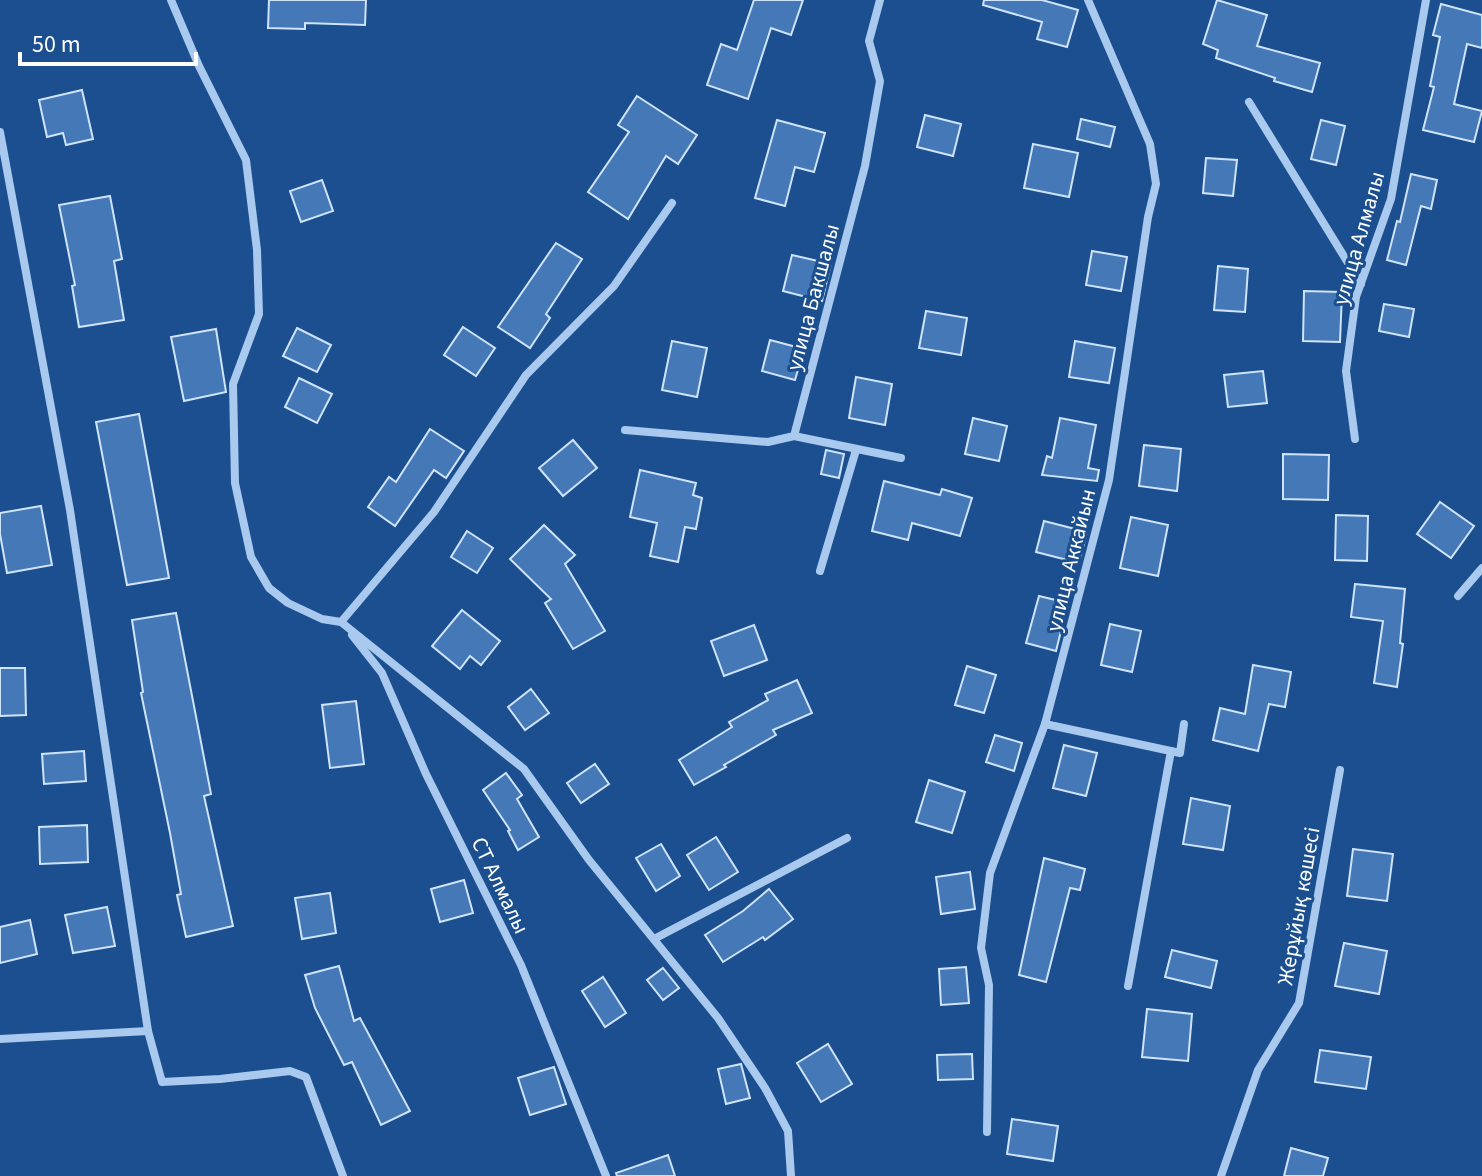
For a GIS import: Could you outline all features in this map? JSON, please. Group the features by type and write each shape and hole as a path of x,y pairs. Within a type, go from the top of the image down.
{"street":[{"path":"171,0 199,66 246,160 257,250 259,314 233,384 235,483 251,557 269,588 288,603 322,619 341,622 524,769 589,860 718,1018 765,1088 788,1131 791,1176"},
{"name":"улица Бакшалы","path":"794,436 865,166 880,81 869,41 880,0"},
{"name":"улица Аккайын","path":"987,1132 989,985 981,948 990,873 1045,724 1109,480 1148,217 1156,184 1150,144 1088,0"},
{"name":"улица Алмалы","path":"1355,439 1346,371 1356,297 1391,199 1426,0"},
{"path":"1249,102 1361,284"},
{"path":"0,132 70,510 148,1031 162,1082 290,1071 306,1077 343,1176"},
{"path":"341,622 434,512 526,375 614,286 672,203"},
{"path":"625,430 768,442 794,436 901,458"},
{"path":"820,571 856,450"},
{"path":"1458,596 1482,568"},
{"name":"СТ Алмалы","path":"341,622 382,673 426,774 521,965 606,1176"},
{"path":"1045,724 1180,753 1184,724"},
{"path":"1128,986 1171,751"},
{"name":"Жерұйық көшесі","path":"1221,1176 1258,1070 1299,1003 1340,770"},
{"path":"654,939 847,838"},
{"path":"0,1039 148,1031"}],"building":[{"path":"269,0 366,0 365,25 305,23 305,29 268,28"},
{"path":"754,0 803,0 791,35 771,28 748,99 707,85 721,44 737,50"},
{"path":"984,0 1042,0 1078,10 1067,47 1037,39 1042,22 983,5"},
{"path":"1217,0 1267,15 1257,46 1320,63 1312,92 1216,58 1218,50 1203,44"},
{"path":"1441,4 1482,15 1482,48 1467,44 1454,104 1482,111 1474,142 1423,130 1434,87 1430,86 1440,37 1433,35"},
{"path":"82,90 93,139 66,145 63,133 47,137 39,100"},
{"path":"637,96 697,135 678,164 666,156 628,219 588,192 629,132 618,125"},
{"path":"925,115 961,124 953,156 917,147"},
{"path":"1081,119 1115,127 1110,147 1077,139"},
{"path":"777,120 825,133 814,172 795,167 785,206 755,198"},
{"path":"1321,120 1345,126 1336,165 1311,159"},
{"path":"1033,144 1078,153 1069,197 1024,188"},
{"path":"1206,158 1237,160 1233,196 1203,193"},
{"path":"1411,174 1437,180 1431,209 1421,206 1406,265 1387,260"},
{"path":"322,180 333,211 301,222 290,191"},
{"path":"110,196 122,259 114,261 124,320 79,327 72,286 75,285 59,205"},
{"path":"556,243 582,259 546,314 550,318 530,348 498,327"},
{"path":"1092,251 1127,257 1121,291 1086,285"},
{"path":"792,255 831,264 822,301 783,291"},
{"path":"1218,266 1248,269 1245,312 1214,310"},
{"path":"1304,291 1342,292 1340,342 1303,341"},
{"path":"1384,304 1414,309 1409,337 1379,331"},
{"path":"926,311 967,318 961,355 919,348"},
{"path":"463,327 495,348 476,376 444,355"},
{"path":"297,328 331,345 317,372 283,356"},
{"path":"216,329 226,392 184,401 171,337"},
{"path":"770,340 804,349 795,380 762,371"},
{"path":"672,341 707,348 697,397 662,390"},
{"path":"1075,341 1115,348 1109,383 1069,377"},
{"path":"1263,371 1267,403 1228,407 1224,375"},
{"path":"856,377 892,384 885,425 849,418"},
{"path":"299,378 332,394 317,423 285,407"},
{"path":"139,414 169,578 127,585 96,422"},
{"path":"973,418 1007,426 999,461 965,454"},
{"path":"1060,418 1096,425 1088,468 1099,470 1097,481 1042,475 1047,456 1052,458"},
{"path":"430,429 464,451 446,478 434,470 395,526 368,507 389,477 396,482"},
{"path":"573,440 597,468 563,496 539,468"},
{"path":"1144,445 1181,449 1177,491 1139,486"},
{"path":"826,450 844,454 839,478 821,474"},
{"path":"1283,454 1329,455 1328,500 1283,499"},
{"path":"640,470 696,483 693,495 702,498 696,529 685,527 678,562 650,556 657,523 630,517"},
{"path":"884,481 940,495 942,489 972,498 960,536 912,523 908,540 872,531"},
{"path":"1440,502 1474,526 1451,558 1417,534"},
{"path":"41,506 52,565 7,573 0,534 0,513"},
{"path":"1336,515 1368,516 1367,561 1335,560"},
{"path":"1131,517 1168,525 1158,576 1120,568"},
{"path":"1044,521 1087,532 1079,563 1036,552"},
{"path":"544,525 575,555 565,564 605,631 573,649 545,603 551,599 510,559"},
{"path":"467,531 493,548 477,573 451,557"},
{"path":"1355,584 1405,589 1400,643 1403,644 1397,687 1374,683 1383,621 1351,617"},
{"path":"1039,596 1068,603 1056,651 1026,643"},
{"path":"462,610 500,641 481,665 470,656 460,669 432,646"},
{"path":"176,613 211,794 204,796 233,926 186,937 177,895 181,894 170,833 141,693 132,620"},
{"path":"1110,624 1141,631 1132,672 1101,665"},
{"path":"754,625 767,660 724,676 711,641"},
{"path":"1253,665 1291,672 1285,707 1269,704 1258,751 1213,740 1220,708 1245,714"},
{"path":"967,666 996,675 984,713 955,705"},
{"path":"0,668 25,668 26,715 0,716"},
{"path":"797,680 812,713 773,730 776,735 694,785 679,760 732,727 729,722 768,700 765,694"},
{"path":"531,689 549,713 525,730 508,707"},
{"path":"356,701 364,764 330,768 322,705"},
{"path":"995,735 1022,743 1014,771 986,762"},
{"path":"1064,745 1097,753 1086,796 1053,788"},
{"path":"84,751 86,781 44,784 42,754"},
{"path":"595,764 609,784 581,803 567,783"},
{"path":"506,773 522,795 517,799 539,837 518,850 510,830 483,790"},
{"path":"929,780 965,792 952,833 916,822"},
{"path":"1191,798 1230,806 1223,850 1183,844"},
{"path":"87,825 88,862 40,864 39,827"},
{"path":"716,837 738,872 709,890 687,855"},
{"path":"661,844 680,876 656,891 636,858"},
{"path":"1353,849 1393,854 1387,901 1347,896"},
{"path":"1044,858 1085,869 1080,890 1070,888 1046,982 1019,975"},
{"path":"970,872 975,909 941,914 936,877"},
{"path":"464,880 473,913 440,922 431,889"},
{"path":"769,889 793,919 765,940 763,937 723,962 705,935 743,911"},
{"path":"330,893 336,933 302,939 295,898"},
{"path":"107,907 115,946 73,953 65,915"},
{"path":"30,920 37,954 0,963 0,927"},
{"path":"1344,943 1387,951 1379,994 1335,986"},
{"path":"1172,950 1217,961 1211,988 1165,977"},
{"path":"339,966 354,1021 360,1018 410,1111 381,1125 352,1062 344,1065 315,1008 305,975"},
{"path":"966,967 969,1003 941,1005 939,969"},
{"path":"663,968 679,988 663,1000 647,980"},
{"path":"603,977 626,1013 605,1027 582,991"},
{"path":"1147,1009 1192,1014 1188,1061 1142,1057"},
{"path":"828,1044 852,1084 821,1102 797,1063"},
{"path":"1320,1050 1371,1057 1366,1089 1315,1082"},
{"path":"972,1054 973,1079 938,1080 937,1055"},
{"path":"741,1064 750,1098 726,1104 718,1069"},
{"path":"554,1067 566,1104 530,1115 518,1078"},
{"path":"1012,1119 1058,1126 1053,1161 1007,1154"},
{"path":"1291,1148 1328,1158 1323,1176 1284,1176"},
{"path":"668,1155 675,1176 617,1176 616,1173"}]}
